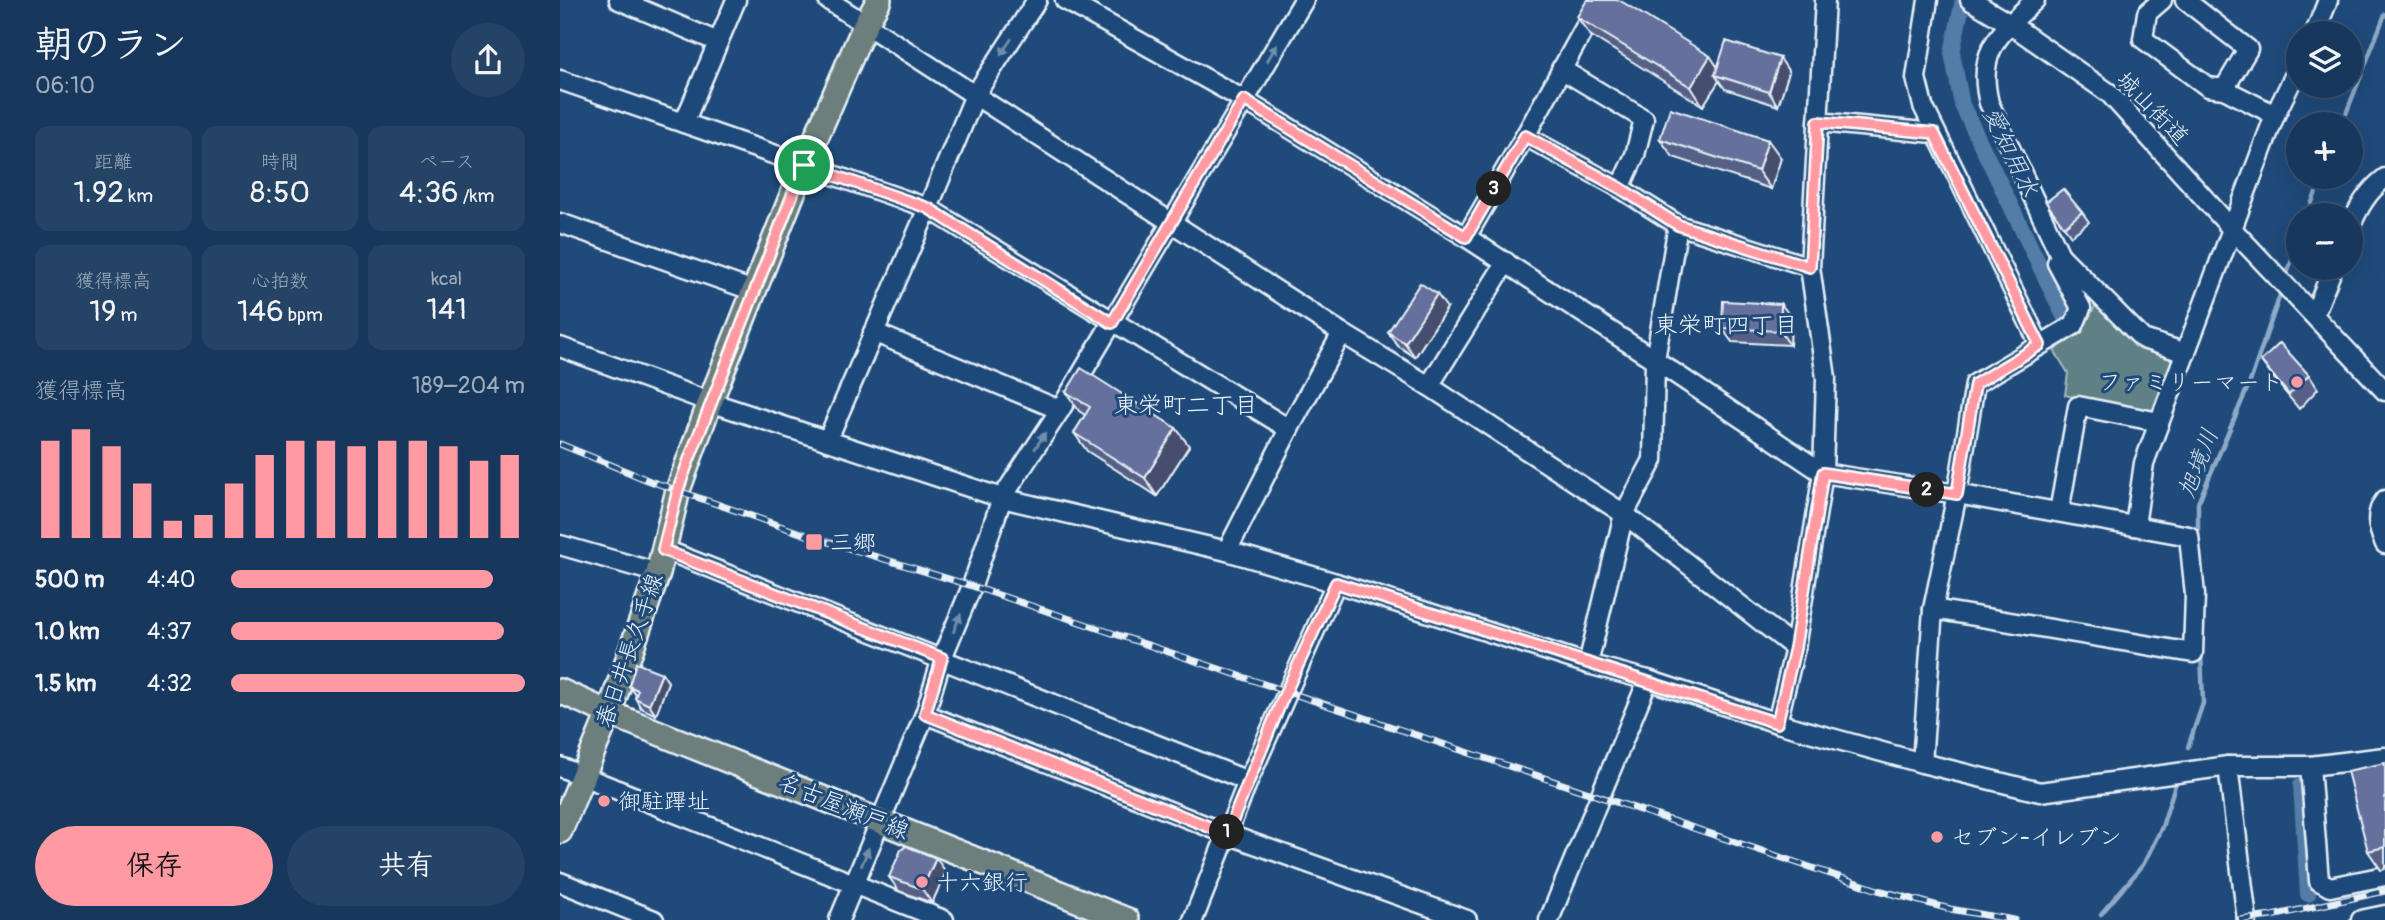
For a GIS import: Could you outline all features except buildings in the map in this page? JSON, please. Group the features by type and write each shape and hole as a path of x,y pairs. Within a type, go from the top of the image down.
{"main road":[{"name":"春日井長久手線","path":"560,831 609,713 658,573 678,490 710,402 804,165 866,23 879,0"},
{"name":"名古屋瀬戸線","path":"560,691 1128,920"}],"street":[{"path":"619,0 718,42"},
{"path":"684,124 736,0"},
{"path":"828,0 1624,514 1795,648"},
{"path":"827,441 975,95 1037,0"},
{"path":"1065,0 1244,100 1466,237 1823,473 2189,536 2195,595 2193,653 1933,609"},
{"path":"1466,237 1600,0"},
{"path":"1777,723 1795,648 1823,473 1826,378 1810,267 1825,0"},
{"path":"1928,0 1916,78 1923,106 2040,345"},
{"name":"城山街道","path":"1970,0 2010,24 2109,93 2232,229 2385,391"},
{"path":"2035,0 1995,41 1987,59 1984,82 1989,103 2060,256 2143,339 2186,353"},
{"path":"2162,0 2142,6 2143,39 2208,88 2224,89 2275,115"},
{"path":"2185,0 2248,49 2224,89"},
{"path":"2319,21 2326,1"},
{"path":"839,920 925,714 942,658 972,586 1002,498 1060,410 1112,323 1244,100 1298,2"},
{"path":"1561,69 1644,119 1635,155 1620,188"},
{"path":"560,80 928,208 1289,429"},
{"path":"2135,526 2144,463 2275,115 2286,93"},
{"path":"1818,122 1934,133"},
{"path":"1525,136 1620,188 1678,225 1810,267"},
{"path":"2362,203 2371,189 2385,178"},
{"path":"560,223 754,291"},
{"path":"1588,664 1624,514 1653,460 1655,360 1678,225"},
{"path":"1922,762 1933,609 1957,494 1975,384 2074,325 2081,309 2057,263 2060,256"},
{"path":"1429,386 1506,262"},
{"path":"2314,315 2328,280"},
{"path":"873,332 1060,410"},
{"path":"1227,551 1342,333"},
{"path":"560,347 710,402 1002,498 1227,551 1588,664 1648,680 1777,723 2040,792 2228,766 2310,766 2385,757"},
{"path":"2059,512 2078,406 2160,422"},
{"path":"2385,500 2380,506 2378,529 2385,544"},
{"path":"560,545 658,573"},
{"path":"663,550 1248,781"},
{"path":"1193,920 1248,781 1336,583"},
{"path":"1549,920 1648,680"},
{"path":"925,714 1227,834 1462,919"},
{"path":"2228,766 2247,920"},
{"path":"2310,766 2319,881 2330,887 2385,876"},
{"path":"560,767 944,920"},
{"path":"560,883 654,920"},
{"path":"2361,920 2385,915"}],"green space":[{"path":"2097,302 2179,356 2159,415 2065,395 2068,373 2054,350 2082,332"}],"waterway":[{"name":"愛知用水","path":"1963,0 1952,53 1962,105 2064,316"},
{"name":"旭境川","path":"2347,112 2385,14"},
{"name":"旭境川","path":"2312,203 2317,189"},
{"name":"旭境川","path":"2198,544 2198,503 2250,382 2282,289"},
{"name":"旭境川","path":"2188,747 2203,703 2201,651"},
{"name":"旭境川","path":"2101,914 2143,865 2162,827 2176,782"},
{"name":"愛知用水","path":"2301,785 2308,894"}],"railway":[{"path":"560,444 650,481 815,538 972,586 1878,890 1950,909 2014,920"},
{"path":"2239,920 2272,916 2385,891"}],"place":[{"name":"ファミリーマート","path":"2297,382"},
{"name":"三郷","path":"814,542"},
{"name":"御駐蹕址","path":"604,801"},
{"name":"セブン-イレブン","path":"1937,837"},
{"name":"十六銀行","path":"922,882"}],"district":[{"name":"東栄町四丁目","path":"1726,325"},
{"name":"東栄町二丁目","path":"1186,405"}],"route":[{"path":"1244,100 1466,237 1525,136 1620,188 1678,225 1810,267 1818,122 1934,133 2040,345 1975,384 1957,494 1823,473 1795,648 1777,723 1336,583 1282,700 1227,834 925,714 942,658 663,550 678,490 710,402 804,165 928,208 1112,323 1244,100"}]}
